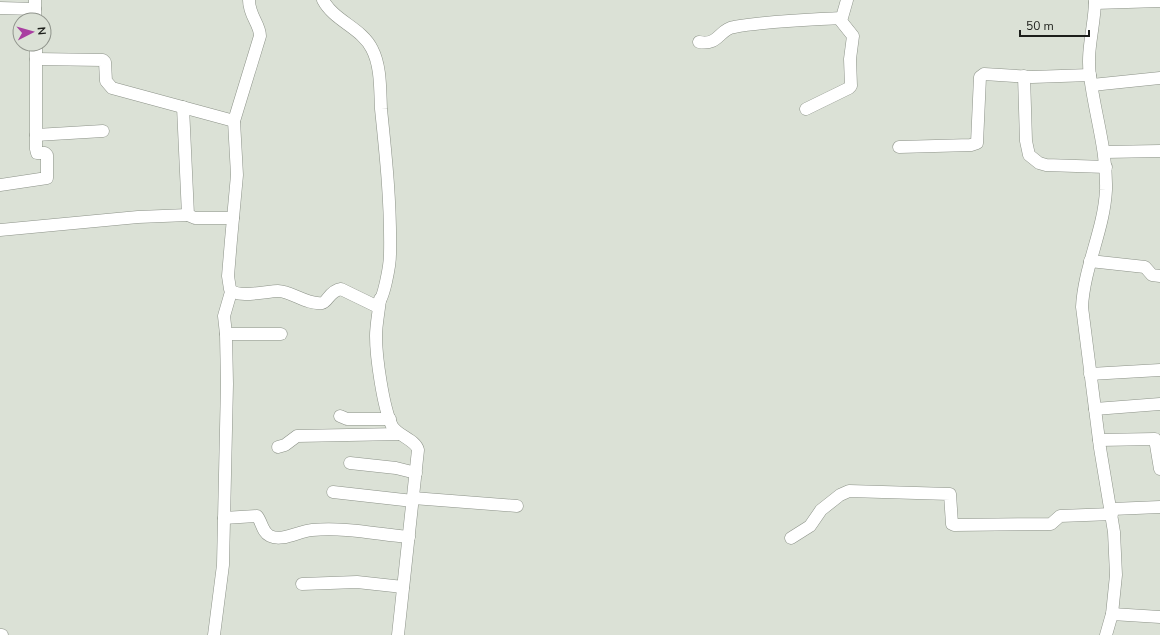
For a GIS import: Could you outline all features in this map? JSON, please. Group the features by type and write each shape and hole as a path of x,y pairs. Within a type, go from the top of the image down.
{"street":[{"path":"214,635 223,565 226,334 224,316 231,292 228,286 228,276 238,175 234,121 237,105 260,36 259,28 250,12 249,0"},
{"path":"231,292 256,295 279,291 296,298 321,303 326,300 332,292 341,289 346,290 371,305 378,305 380,299 388,273 390,255 388,179 377,62 368,41 335,16 323,0"},
{"path":"806,109 851,86 850,59 853,36 842,23 841,18 847,0"},
{"path":"1106,635 1112,614 1116,576 1112,512 1099,440 1082,306 1083,290 1106,192 1105,152 1090,80 1090,39 1095,2 1160,1"},
{"path":"0,8 35,10"},
{"path":"700,42 706,43 714,40 733,27 841,18"},
{"path":"0,185 47,178 47,155 36,151 36,52"},
{"path":"36,59 103,60 105,62 108,85 234,121"},
{"path":"899,147 976,144 979,139 982,75 1090,80 1160,78"},
{"path":"1024,76 1026,141 1029,155 1039,163 1046,165 1106,167"},
{"path":"183,107 188,216"},
{"path":"36,135 103,131"},
{"path":"1105,152 1160,151"},
{"path":"0,230 138,217 188,216 195,218 233,218"},
{"path":"1090,261 1145,266 1152,275 1160,276"},
{"path":"380,299 376,335 378,362 390,419 399,434 417,447 416,473 398,635"},
{"path":"226,334 281,334"},
{"path":"1090,374 1160,370"},
{"path":"1095,408 1160,404"},
{"path":"340,416 347,419 390,419"},
{"path":"278,447 285,445 297,436 399,434"},
{"path":"1099,440 1155,439 1160,469"},
{"path":"350,463 396,468 416,473"},
{"path":"791,538 810,526 821,510 840,495 849,491 950,494 952,524 954,525 1051,524 1060,516 1160,507"},
{"path":"333,492 413,500 517,506"},
{"path":"224,518 256,516 266,533 271,537 286,536 309,530 342,528 409,537"},
{"path":"302,584 356,582 403,587"},
{"path":"1112,614 1160,617"}]}
